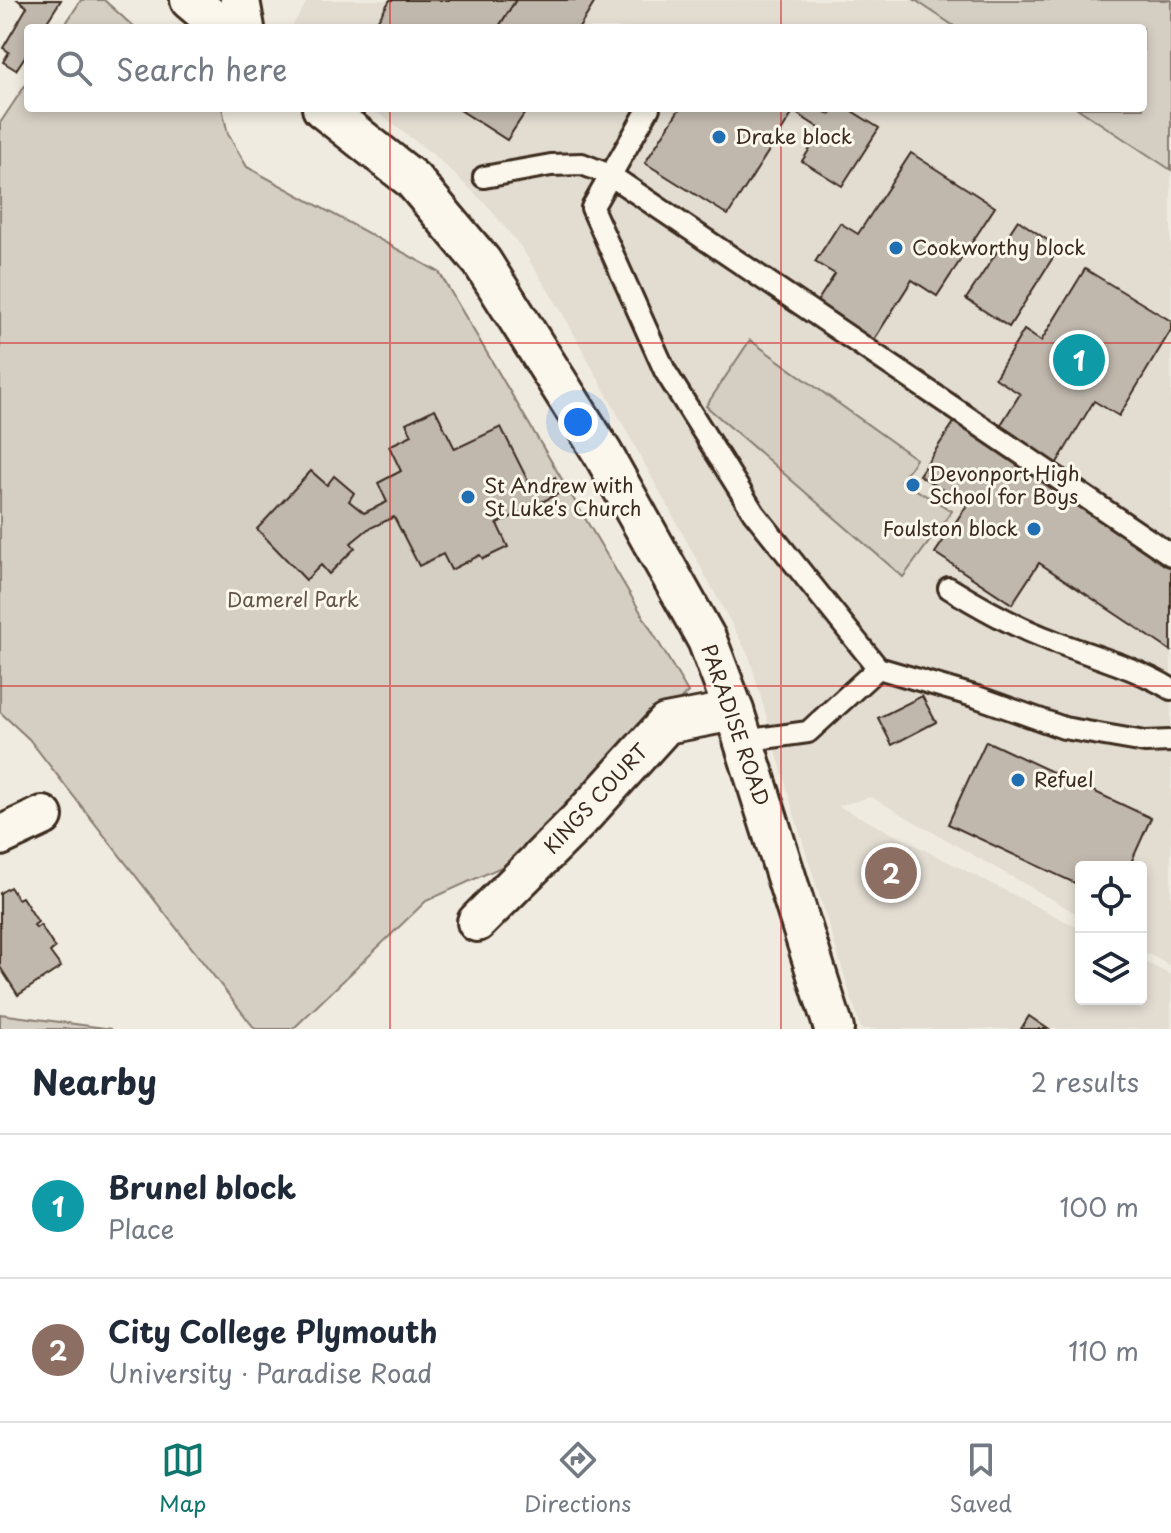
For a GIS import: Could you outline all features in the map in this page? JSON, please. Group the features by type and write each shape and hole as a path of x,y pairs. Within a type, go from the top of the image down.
{"street":[{"path":"190,0 218,24"},
{"path":"240,0 244,24"},
{"name":"PARADISE ROAD","path":"327,112 413,180 482,262 593,437 707,640 738,726 834,1029"},
{"name":"KINGS COURT","path":"477,922 579,820 666,724 738,726"},
{"path":"0,836 43,816"}],"lane":[{"path":"647,112 592,208 665,371 754,513 878,668 977,697 1064,728 1145,742 1171,741"},
{"path":"484,177 551,165 582,164 610,175 1171,555"},
{"path":"949,588 1001,619 1143,672 1171,689"},
{"path":"738,726 808,732 878,668"}],"shaded area":[{"name":"Devonport High School for Boys","path":"308,0 1171,0 1171,966 1147,953 1147,861 1075,861 1075,913 871,797 838,806 1075,926 1075,1005 1147,1005 1147,963 1171,975 1171,1029 861,1029 749,656 563,314 521,247 485,203 434,155 376,112 1147,112 1147,24 293,24"}],"green space":[{"path":"81,0 104,0 131,24 66,24"},
{"path":"915,0 1171,0 1171,170 1083,112 1147,112 1147,24 951,24"},
{"name":"Damerel Park","path":"24,87 24,112 223,112 228,134 247,167 439,272 688,692 519,859 426,901 293,1029 255,1029 29,739 0,712 0,123"},
{"path":"750,340 916,459 901,481 952,511 903,577 706,406"},
{"path":"0,1014 112,1029 0,1029"}],"building":[{"path":"18,0 61,0 46,24 24,24 24,58 16,70 3,62 9,52 3,48 27,7"},
{"path":"390,0 516,0 501,24 375,24"},
{"path":"516,0 596,0 581,24 501,24"},
{"path":"463,112 525,112 507,140"},
{"name":"Drake block","path":"677,112 793,112 728,215 645,163"},
{"path":"795,112 825,112 830,115 832,112 853,112 879,128 842,186 802,161 822,130"},
{"name":"Cookworthy block","path":"911,153 995,207 937,296 912,280 870,346 813,308 835,274 815,262 840,223 858,234"},
{"path":"1018,220 1059,248 1009,327 966,299"},
{"path":"1085,269 1171,321 1171,330 1119,416 1094,401 1055,466 997,431 1020,394 995,378 1024,330 1041,341"},
{"name":"St Andrew with St Luke's Church","path":"435,409 455,449 501,427 532,489 555,477 562,492 497,524 508,547 483,559 480,555 451,570 443,554 419,566 394,517 368,529 351,543 355,548 329,574 321,565 306,580 257,529 311,471 327,485 334,476 354,493 349,501 364,513 387,502 378,483 401,471 389,446 412,435 406,423"},
{"name":"Foulston block","path":"955,421 1171,565 1171,651 1039,563 1012,604 935,553 967,505 919,475"},
{"path":"922,696 936,722 892,745 878,718"},
{"name":"Refuel","path":"986,741 1151,818 1132,861 1075,861 1075,883 948,824"},
{"path":"10,887 18,899 22,897 38,922 34,925 36,928 40,925 55,948 50,952 61,967 18,995 0,967 0,893"},
{"path":"1029,1016 1048,1029 1021,1029"}],"place":[{"name":"Drake block","path":"719,137"},
{"name":"Cookworthy block","path":"896,248"},
{"name":"Brunel block","path":"1079,360"},
{"name":"Devonport High School for Boys","path":"913,485"},
{"name":"St Andrew with St Luke's Church","path":"468,497"},
{"name":"Foulston block","path":"1034,529"},
{"name":"Refuel","path":"1018,780"},
{"name":"City College Plymouth","path":"891,873"}]}
